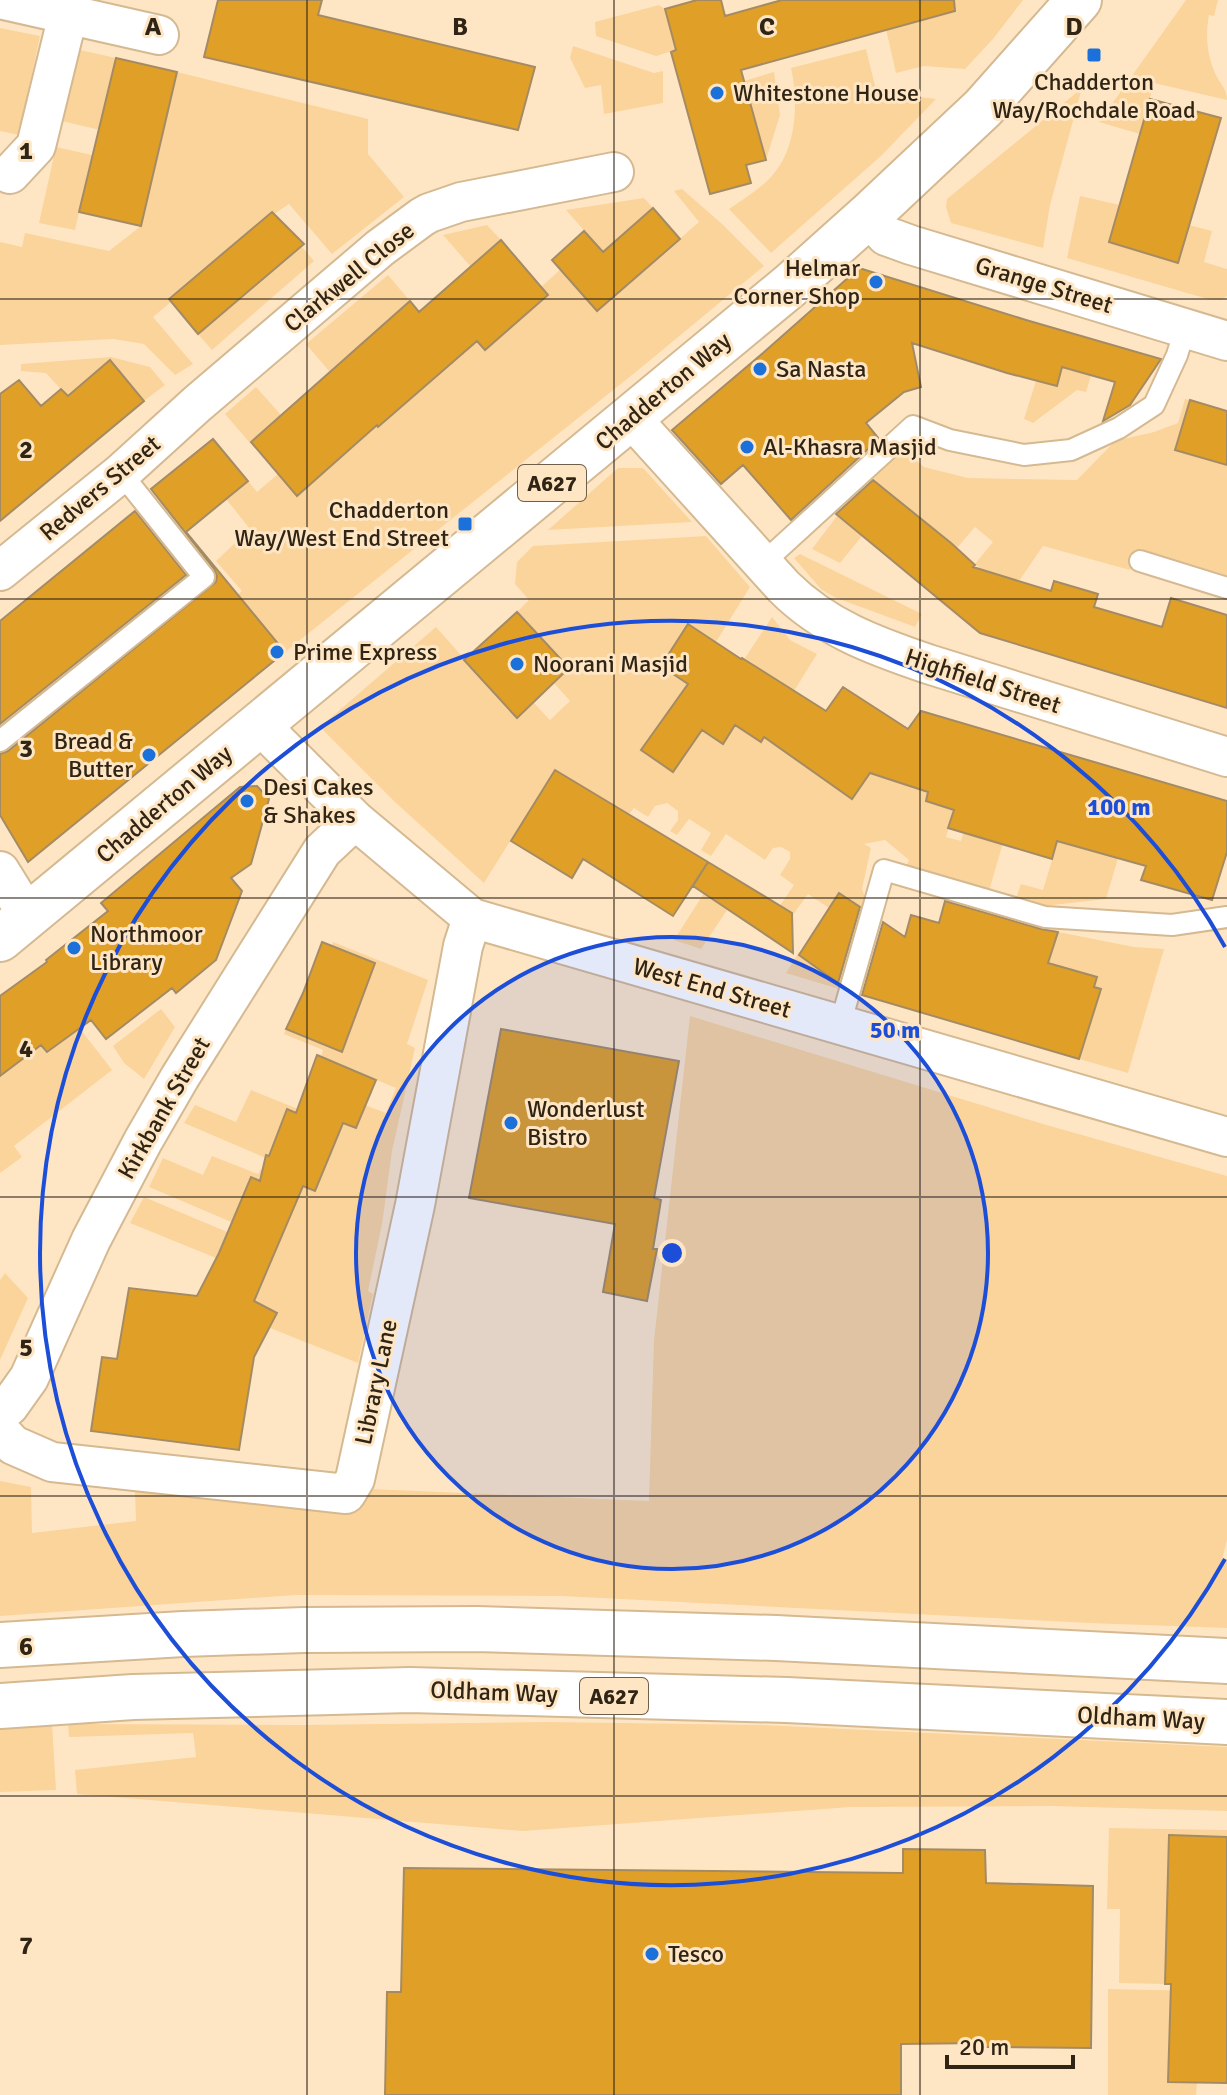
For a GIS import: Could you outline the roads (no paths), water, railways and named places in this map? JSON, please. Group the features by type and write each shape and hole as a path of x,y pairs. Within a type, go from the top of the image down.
{"main road":[{"name":"Chadderton Way","path":"14,928 792,284 983,108 1079,0"},
{"path":"0,1645 198,1633 477,1629 776,1638 1227,1661"},
{"name":"Oldham Way","path":"0,1706 133,1697 410,1690 787,1700 1227,1722"}],"street":[{"path":"4,0 159,35"},
{"path":"10,174 36,146 68,15"},
{"name":"Clarkwell Close","path":"197,404 389,240 429,213 461,202 614,172"},
{"name":"Grange Street","path":"868,216 886,236 911,245 1227,341"},
{"name":"Redvers Street","path":"2,565 121,473 197,404"},
{"name":"Highfield Street","path":"631,418 784,587 812,612 836,627 928,664 1227,757"},
{"name":"West End Street","path":"262,723 355,820 472,918 1227,1137"},
{"name":"Kirkbank Street","path":"0,1413 9,1406 29,1378 91,1240 167,1098 322,851 355,820"},
{"path":"0,871 14,928"},
{"name":"Library Lane","path":"0,1431 13,1445 52,1462 346,1494 355,1479 382,1358 415,1205 463,946 472,918"}],"lane":[{"path":"763,563 913,426 950,440 1024,455 1071,450 1119,428 1154,405 1177,355 1185,329"},
{"path":"0,741 204,577 121,473"},
{"path":"1140,561 1227,588"},
{"path":"840,1025 884,870 1045,917 1172,925 1227,917"}],"place":[{"name":"Chadderton Way/Rochdale Road","path":"1094,55"},
{"name":"Whitestone House","path":"717,93"},
{"name":"Helmar Corner Shop","path":"876,282"},
{"name":"Sa Nasta","path":"760,369"},
{"name":"Al-Khasra Masjid","path":"747,447"},
{"name":"Chadderton Way/West End Street","path":"465,524"},
{"name":"Prime Express","path":"277,652"},
{"name":"Noorani Masjid","path":"517,664"},
{"name":"Bread & Butter","path":"149,755"},
{"name":"Desi Cakes & Shakes","path":"247,801"},
{"name":"Northmoor Library","path":"74,948"},
{"name":"Wonderlust Bistro","path":"511,1123"},
{"name":"Tesco","path":"652,1954"}]}
